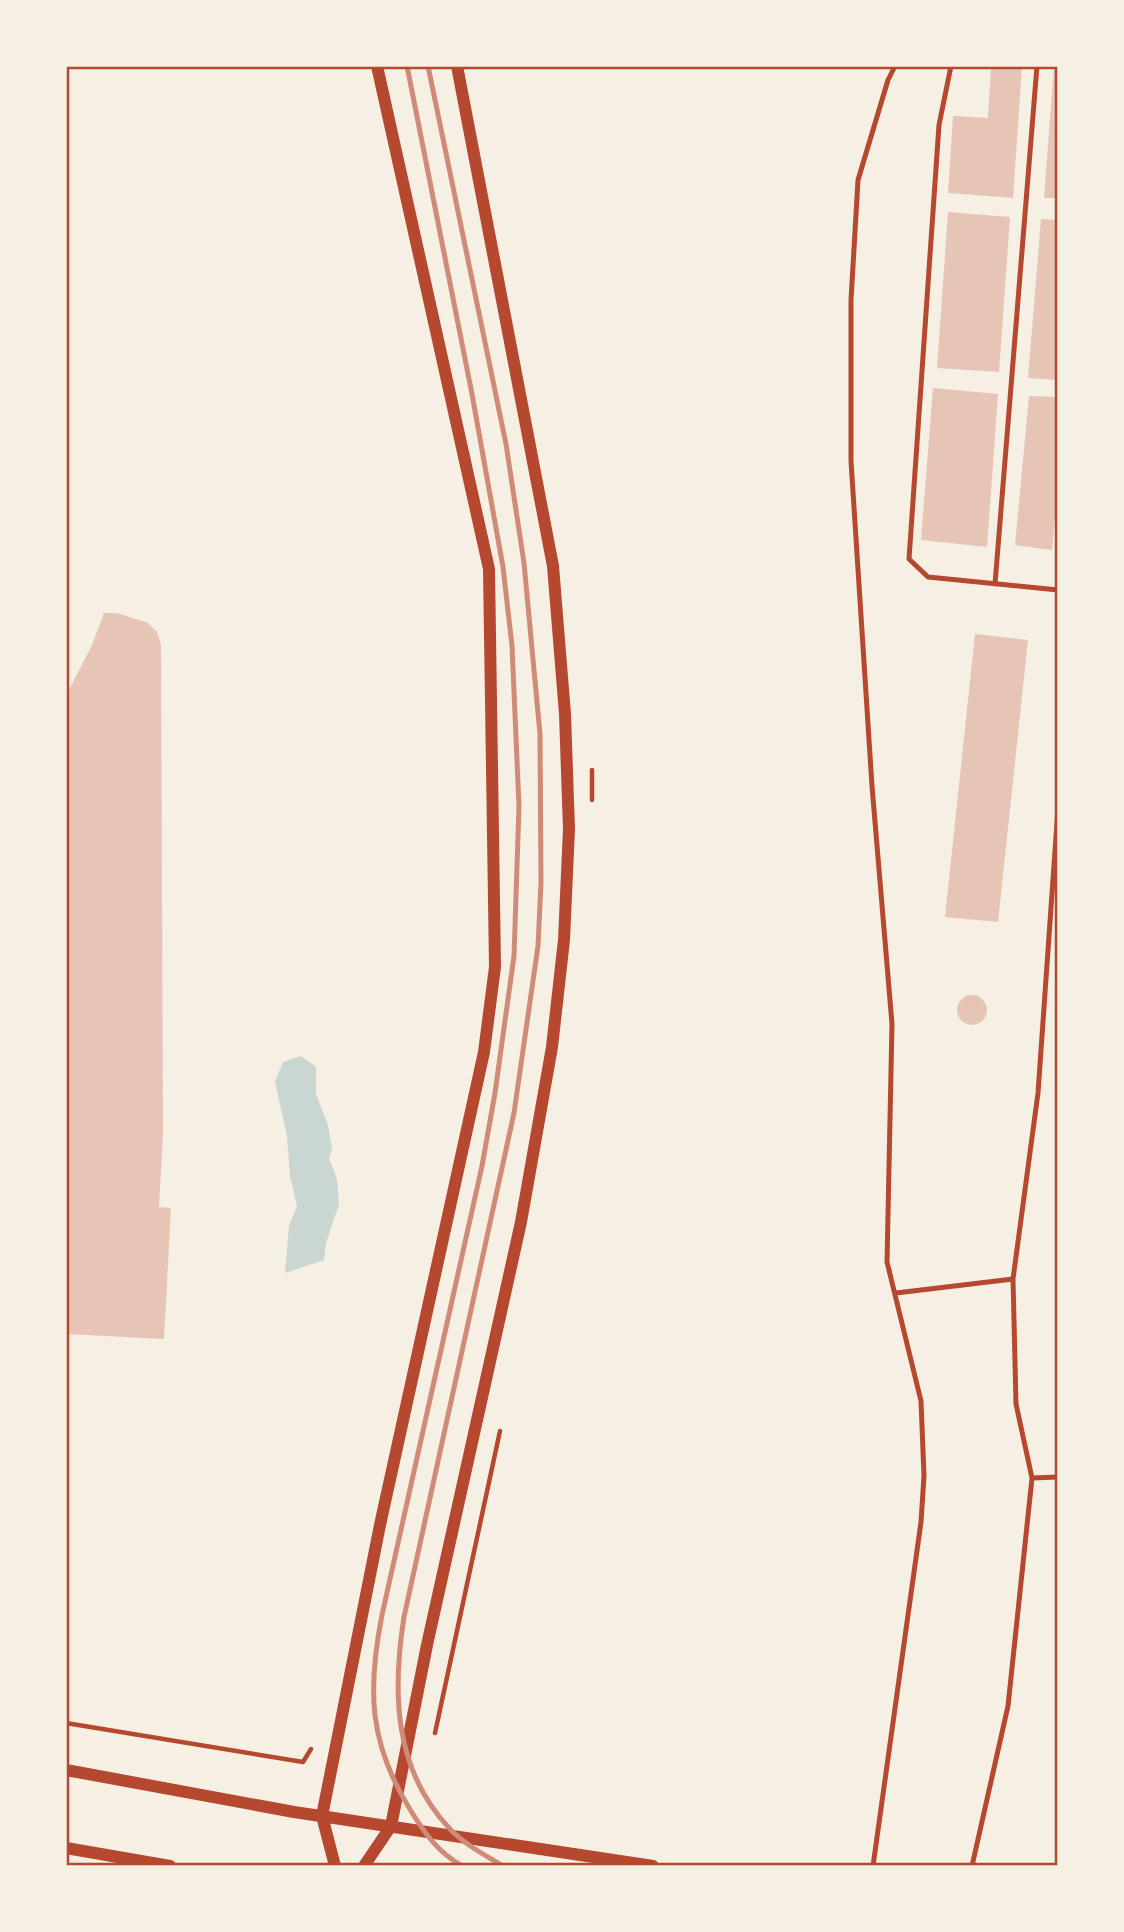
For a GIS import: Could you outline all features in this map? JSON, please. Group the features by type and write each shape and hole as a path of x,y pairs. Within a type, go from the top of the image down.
{"street":[{"path":"335,1866 322,1816 380,1525 484,1052 495,967 489,569 377,66"},
{"path":"364,1866 391,1826 430,1632 521,1222 552,1046 564,940 569,829 565,714 553,566 457,66"},
{"path":"66,1770 322,1816 653,1866"},
{"path":"66,1848 170,1866"}],"lane":[{"path":"873,1866 921,1522 924,1476 921,1401 887,1262 892,1024 872,786 850,461 851,300 858,180 894,66"},
{"path":"951,66 939,125 909,559 928,577 1058,590"},
{"path":"995,584 1037,66"},
{"path":"972,1866 1008,1706 1032,1478 1016,1404 1013,1279 1038,1093 1058,808"},
{"path":"896,1293 1013,1279"},
{"path":"1032,1478 1058,1477"}],"path":[{"path":"592,764 592,803"},
{"path":"433,1742 501,1428"},
{"path":"66,1723 303,1762 314,1746"}],"shaded area":[{"path":"301,1056 316,1067 316,1094 328,1125 332,1149 329,1158 337,1179 339,1204 326,1243 324,1260 285,1273 289,1226 297,1206 290,1176 287,1136 275,1082 283,1062"}],"building":[{"path":"991,66 1022,66 1013,198 948,193 953,116 988,118"},
{"path":"1054,66 1058,66 1058,198 1044,198"},
{"path":"948,212 1010,217 999,372 937,368"},
{"path":"1041,219 1058,220 1058,380 1028,378"},
{"path":"933,388 998,394 987,547 921,540"},
{"path":"1029,396 1058,397 1058,486 1052,550 1015,545"},
{"path":"104,613 117,613 148,623 157,632 161,645 163,1134 159,1207 171,1208 164,1339 66,1334 66,696 92,645"},
{"path":"975,634 1028,640 998,922 945,917"},
{"path":"972,995 982,1000 987,1010 982,1020 972,1025 962,1020 957,1010 962,1000"}],"railway":[{"path":"407,66 472,394 503,567 512,646 519,806 514,956 495,1093 482,1166 382,1615 374,1668 375,1716 379,1740 397,1786 427,1835 439,1849 462,1866"},
{"path":"428,66 506,444 524,563 540,734 541,883 538,946 514,1113 404,1617 398,1674 399,1702 408,1756 431,1806 462,1840 503,1866"}]}
